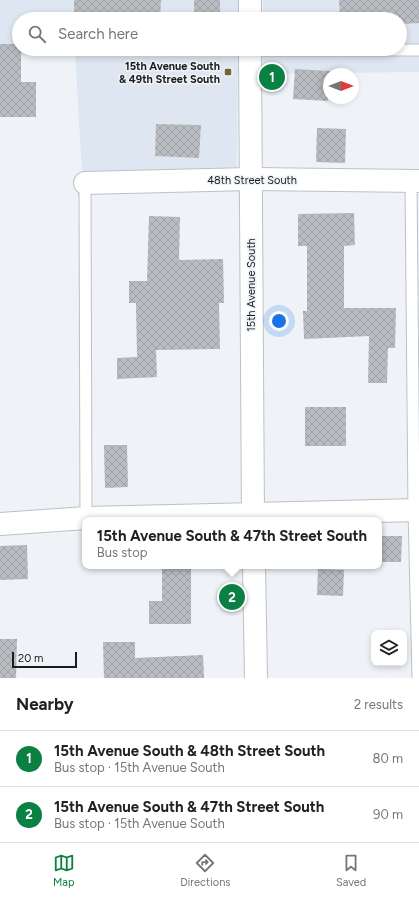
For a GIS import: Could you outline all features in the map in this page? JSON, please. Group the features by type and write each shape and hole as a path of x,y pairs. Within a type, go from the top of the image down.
{"street":[{"path":"250,0 250,12"},
{"name":"15th Avenue South","path":"250,56 252,517"},
{"name":"48th Street South","path":"85,183 250,179 415,181"},
{"path":"252,517 416,510"},
{"path":"0,524 82,518"},
{"path":"254,569 256,678"}],"lane":[{"path":"407,50 419,50"},
{"path":"415,181 418,678"},
{"path":"85,183 86,517"}],"shaded area":[{"path":"0,0 238,0 238,12 12,12 12,56 0,56"},
{"path":"263,0 419,0 419,72 359,73 359,68 323,68 323,73 263,74 263,56 407,56 407,12 263,12"},
{"path":"75,56 238,56 237,168 82,172"}],"building":[{"path":"74,0 161,0 160,12 74,12"},
{"path":"194,0 220,0 220,12 194,12"},
{"path":"339,0 419,0 419,23 407,24 407,12 340,12"},
{"path":"0,44 12,44 12,56 21,56 21,82 36,82 36,117 0,117"},
{"path":"295,69 323,71 323,101 293,99"},
{"path":"156,124 201,125 199,158 155,156"},
{"path":"317,128 346,129 345,163 316,162"},
{"path":"354,213 355,245 344,246 344,308 396,308 395,348 388,348 387,383 368,383 369,336 304,339 303,311 307,311 307,246 298,246 298,214"},
{"path":"149,216 180,217 179,260 223,259 224,303 219,303 220,349 156,350 157,377 117,379 117,358 137,357 136,303 129,303 129,281 147,281"},
{"path":"305,407 346,407 346,446 305,446"},
{"path":"104,445 127,445 128,487 105,488"},
{"path":"382,536 402,536 401,562 382,562"},
{"path":"27,545 28,579 0,580 0,546"},
{"path":"162,569 191,569 191,624 149,624 149,601 162,601"},
{"path":"318,569 344,570 343,596 317,595"},
{"path":"0,639 17,639 16,678 0,678"},
{"path":"103,642 135,642 135,658 203,655 204,678 104,678"}],"place":[{"name":"15th Avenue South & 49th Street South","path":"228,72"},
{"name":"15th Avenue South & 48th Street South","path":"272,77"},
{"name":"15th Avenue South & 47th Street South","path":"232,597"}]}
